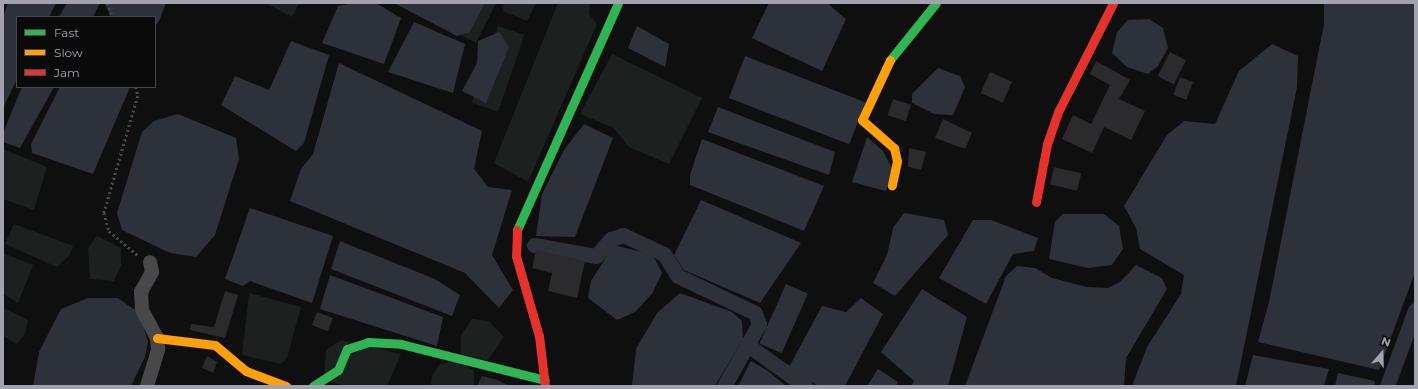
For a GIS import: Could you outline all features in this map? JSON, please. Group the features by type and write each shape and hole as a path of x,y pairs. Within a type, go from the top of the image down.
{"street":[{"path":"314,386 338,370 347,349 368,342 400,344 545,383 529,291 516,256 516,232 618,3"},
{"path":"892,185 897,161 894,148 862,120 890,60 936,3"},
{"path":"1036,202 1047,144 1058,112 1113,3"},
{"path":"147,386 158,350 157,338 142,310 141,292 152,272 150,262"},
{"path":"157,338 215,345 246,371 286,386"}],"path":[{"path":"107,3 113,16"},
{"path":"136,88 138,96 114,170 104,224 119,242 150,262"}],"shaded area":[{"path":"8,3 56,3 50,16 16,16 16,81 3,108 3,17"},
{"path":"67,3 100,3 94,16 60,16"},
{"path":"122,3 153,3 149,16 123,16"},
{"path":"265,3 299,3 292,17"},
{"path":"353,3 376,3 401,18 384,64 322,43 338,6"},
{"path":"394,3 485,3 469,33 457,36"},
{"path":"400,3 496,3 476,43"},
{"path":"504,3 536,3 527,21 503,11"},
{"path":"558,3 590,3 589,14 597,24 528,182 494,163"},
{"path":"769,3 827,3 846,19 822,71 752,38"},
{"path":"1324,3 1415,3 1415,272 1379,370 1258,342 1269,302 1324,24"},
{"path":"1149,19 1163,28 1168,48 1158,66 1148,74 1127,67 1112,53 1117,32 1128,20"},
{"path":"414,22 465,44 453,93 388,72"},
{"path":"498,26 524,35 498,112 472,103"},
{"path":"637,26 669,44 665,67 628,48"},
{"path":"499,32 509,47 486,103 462,91 477,63 478,41"},
{"path":"291,41 329,55 304,143 296,151 221,105 235,76 269,90"},
{"path":"1272,44 1298,56 1297,87 1236,386 1132,386 1147,347 1181,294 1184,275 1140,249 1136,228 1124,206 1167,135 1184,121 1215,124 1239,71"},
{"path":"612,54 702,98 669,164 629,147 614,128 580,114"},
{"path":"745,56 865,102 849,144 729,98"},
{"path":"339,63 482,131 474,169 488,187 512,190 492,255 513,290 499,308 465,273 290,201 301,169 313,154"},
{"path":"938,68 960,76 965,87 953,115 934,114 912,103 912,94"},
{"path":"22,88 53,88 20,148 3,142 3,133"},
{"path":"59,88 130,88 93,174 32,153 31,144"},
{"path":"718,107 835,152 829,175 708,132"},
{"path":"178,114 236,138 239,159 215,235 196,257 170,253 122,230 117,213 142,132 154,121"},
{"path":"584,124 613,138 575,237 536,236 542,194 564,150"},
{"path":"867,137 883,151 893,170 886,191 852,182"},
{"path":"702,139 824,186 804,231 690,185 690,175"},
{"path":"3,149 47,167 34,210 3,199"},
{"path":"701,200 801,243 760,303 684,270 674,255"},
{"path":"250,208 333,236 312,303 250,281 243,286 225,279"},
{"path":"904,213 944,220 948,235 895,296 873,283 887,255 893,228"},
{"path":"1063,214 1104,214 1119,226 1123,249 1112,265 1088,268 1049,259 1055,222"},
{"path":"973,220 991,220 1038,238 1034,251 1013,254 986,304 939,278"},
{"path":"14,224 73,246 69,256 57,267 5,244"},
{"path":"97,236 121,248 121,265 114,281 90,279 88,248"},
{"path":"340,241 435,279 460,295 452,316 331,269"},
{"path":"614,245 653,255 662,273 652,294 635,312 617,320 588,298 591,281"},
{"path":"3,253 33,265 18,303 3,294"},
{"path":"1136,265 1162,278 1167,289 1126,358 1124,386 965,386 1006,276 1017,266 1035,268 1052,278 1087,287 1108,288 1120,282"},
{"path":"330,275 443,317 437,346 320,309"},
{"path":"786,284 808,294 781,353 760,343"},
{"path":"922,289 967,317 948,386 911,386 914,381 881,352"},
{"path":"249,293 301,307 287,358 281,364 242,355"},
{"path":"680,293 732,312 742,321 743,339 715,386 632,386 636,349 657,313"},
{"path":"88,298 118,298 139,313 148,342 145,357 131,386 33,386 39,352 61,309"},
{"path":"861,298 883,314 845,386 818,386 789,367 822,306 846,312"},
{"path":"3,308 28,320 25,334 17,344 3,336"},
{"path":"472,319 489,321 504,337 488,360 461,354 461,335"},
{"path":"341,340 401,354 387,386 344,386 324,379 326,350"},
{"path":"1253,355 1329,369 1324,386 1245,386"},
{"path":"457,361 474,371 474,386 431,386 432,375 440,364"},
{"path":"751,361 768,371 786,386 738,386"},
{"path":"878,369 898,382 896,386 867,386"},
{"path":"1338,373 1375,381 1374,386 1335,386"}],"building":[{"path":"1170,52 1186,60 1174,84 1158,76"},
{"path":"1096,61 1130,80 1119,99 1145,111 1131,140 1104,127 1092,153 1062,139 1073,115 1091,124 1110,85 1090,74"},
{"path":"990,72 1012,82 1003,103 981,93"},
{"path":"1180,77 1193,82 1186,100 1173,95"},
{"path":"893,99 911,105 906,121 888,115"},
{"path":"943,119 972,133 965,149 935,138"},
{"path":"909,148 926,152 921,170 908,167"},
{"path":"1054,167 1081,173 1077,191 1050,185"},
{"path":"536,250 585,261 577,298 548,291 552,273 532,268"},
{"path":"225,291 238,295 225,338 190,330 191,324 214,327"},
{"path":"317,312 333,318 328,331 312,325"},
{"path":"207,356 217,362 213,373 202,368"},
{"path":"482,376 497,380 510,386 477,386"}],"waterway":[{"path":"113,3 118,16"},
{"path":"152,16 157,3"},
{"path":"534,245 596,256 611,239 623,235 664,254 678,276 755,313 759,324 724,386"},
{"path":"1387,386 1415,310"},
{"path":"749,346 805,386"}],"traffic: fast":[{"path":"517,230 618,3"},
{"path":"890,60 936,3"},
{"path":"313,386 338,370 347,349 368,342 401,344 545,380"}],"traffic: slow":[{"path":"890,60 862,120 894,148 897,161 892,185"},
{"path":"157,338 215,345 246,371 286,386"}],"traffic: jam":[{"path":"1036,202 1047,144 1058,112 1113,3"},
{"path":"517,230 516,256 539,336 545,386"}]}
